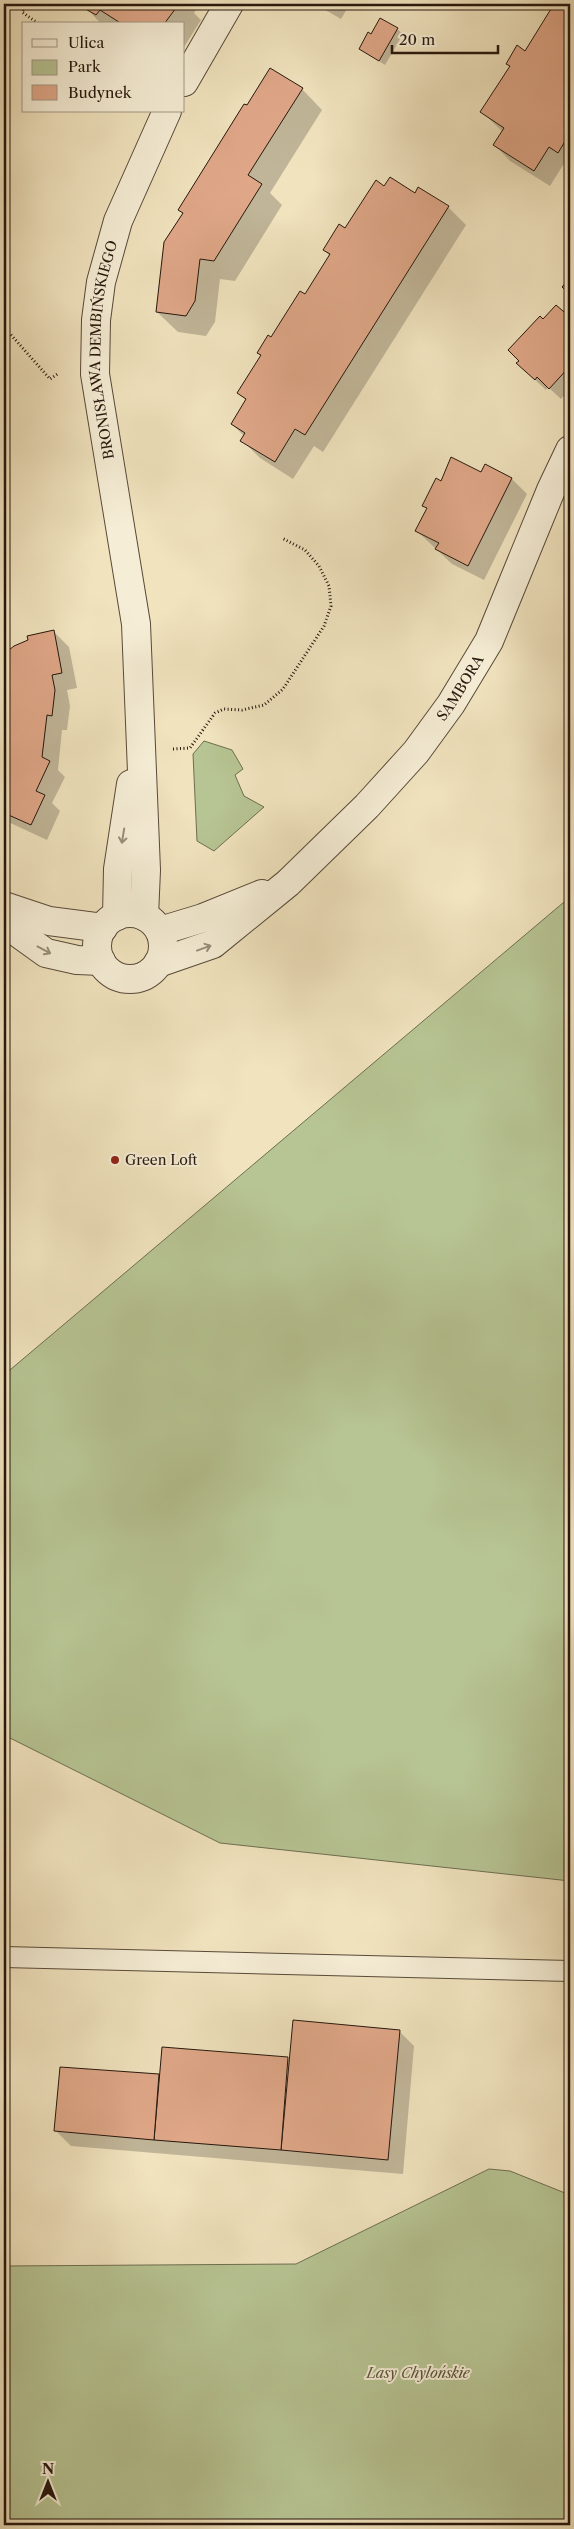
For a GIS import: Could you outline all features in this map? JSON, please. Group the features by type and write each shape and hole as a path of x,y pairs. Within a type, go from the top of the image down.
{"street":[{"path":"185,80 229,4"},
{"name":"BRONISŁAWA DEMBIŃSKIEGO","path":"152,924 146,870 136,624 95,374 96,320 101,282 118,221 167,112"},
{"name":"SAMBORA","path":"101,961 114,975 124,978 143,976 158,963 214,944 288,883 367,806 416,752 451,704 489,641 570,450"},
{"name":"BRONISŁAWA DEMBIŃSKIEGO","path":"110,922 140,718"},
{"name":"SAMBORA","path":"4,906 49,921 110,922 135,914 152,924 203,918 288,883"},
{"path":"4,923 46,953 77,960 101,961 98,944 110,922"},
{"path":"152,924 163,948 158,963"}],"lane":[{"path":"4,1957 570,1971"}],"path":[{"path":"27,4 22,12 36,22"},
{"path":"4,327 50,379 59,373"},
{"path":"170,749 190,748 215,713 224,709 242,710 264,704 283,689 324,626 331,606 329,586 326,579 319,566 305,550 282,538"}],"green space":[{"path":"204,741 232,750 243,769 235,775 244,796 264,807 214,851 197,841 193,754"},
{"path":"570,897 570,1881 220,1843 4,1735 4,1375"},
{"name":"Lasy Chylońskie","path":"489,2169 510,2171 570,2195 570,2525 4,2525 4,2266 296,2264"}],"building":[{"path":"81,4 179,4 166,22 119,22 100,10 96,15 82,7"},
{"path":"320,4 332,4 329,9"},
{"path":"554,4 570,4 570,122 568,126 570,127 570,133 558,153 549,147 534,171 493,145 504,128 480,112 510,66 506,64 517,45 525,51"},
{"path":"380,18 398,28 379,61 359,49 368,32 371,34"},
{"path":"270,68 303,88 248,175 262,184 214,261 200,259 195,301 186,316 156,312 164,242 183,213 178,210 244,104 247,105"},
{"path":"390,177 415,193 418,187 449,206 305,435 295,429 275,462 240,441 245,433 231,424 246,399 237,393 261,355 257,353 268,335 271,337 300,291 305,294 330,254 323,250 339,224 345,228 376,180 384,186"},
{"path":"570,278 570,294 562,287"},
{"path":"556,305 570,317 570,366 549,389 537,377 535,380 516,363 519,361 508,350 540,316 543,319"},
{"path":"451,457 481,472 485,464 512,478 468,566 435,549 439,543 415,531 427,508 422,506 436,478 441,481"},
{"path":"54,630 62,673 52,675 55,690 52,716 47,715 42,757 50,761 36,791 45,795 31,825 4,813 4,654 14,646 28,640 27,636"},
{"path":"293,2020 400,2030 388,2160 281,2150"},
{"path":"162,2047 288,2057 281,2150 154,2140"},
{"path":"60,2067 159,2074 154,2140 54,2131"}],"place":[{"name":"Green Loft","path":"115,1160"}]}
